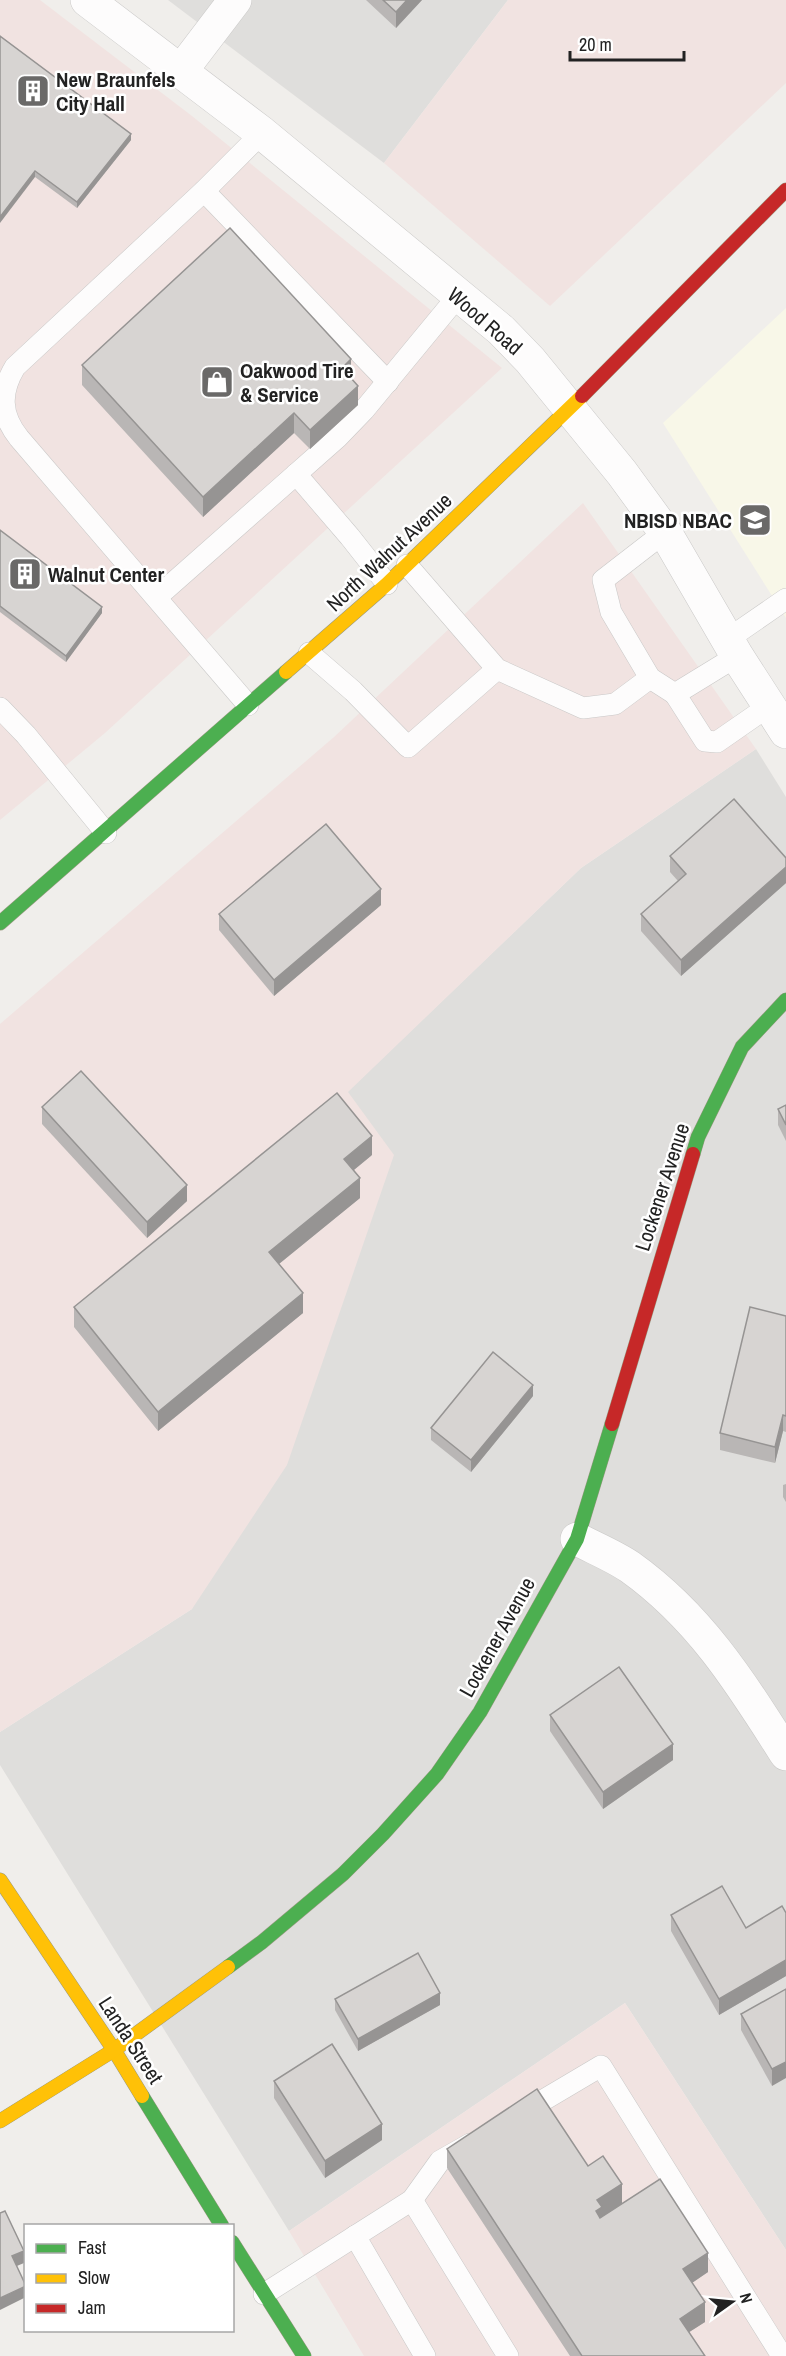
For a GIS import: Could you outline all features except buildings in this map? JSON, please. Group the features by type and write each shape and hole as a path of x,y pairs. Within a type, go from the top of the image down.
{"main road":[{"name":"North Walnut Avenue","path":"0,923 387,584 569,409 786,190"},
{"name":"Lockener Avenue","path":"0,2121 114,2050 262,1942 343,1874 391,1826 437,1774 480,1712 577,1539 698,1137 742,1047 786,1000"},
{"name":"Landa Street","path":"0,1880 114,2050 221,2224"},
{"path":"234,2245 304,2356"}],"street":[{"name":"Wood Road","path":"87,0 262,133 501,330 530,360 622,473 664,532 778,719"},
{"path":"181,70 235,0"},
{"path":"577,1539 628,1566 675,1602 733,1671 786,1754"}],"lane":[{"path":"248,705 11,428 2,402 2,388 15,368 204,191 262,133"},
{"path":"204,191 388,382"},
{"path":"157,597 344,431 388,382 458,296"},
{"path":"296,474 387,584"},
{"path":"664,532 603,580 611,612 650,678 675,694 705,741 717,742 778,719"},
{"path":"407,565 496,669 583,708 615,704 650,678"},
{"path":"675,694 786,599"},
{"path":"309,653 353,691 408,747 496,669"},
{"path":"0,708 26,735 106,832"},
{"path":"264,2294 412,2200 440,2161 601,2066 782,2356"},
{"path":"412,2200 508,2356"},
{"path":"355,2236 425,2356"}],"shaded area":[{"path":"0,0 40,0 192,116 502,368 105,733 0,820"},
{"path":"168,0 508,0 384,163"},
{"path":"508,0 786,0 786,83 550,306 384,163"},
{"name":"NBISD NBAC","path":"786,308 786,618 663,423"},
{"path":"583,503 756,749 581,868 348,1092 394,1155 287,1465 192,1609 0,1732 0,1024 334,737"},
{"path":"756,749 786,797 786,2250 625,2003 289,2231 0,1765 0,1732 192,1609 347,1092 581,868"},
{"path":"625,2003 786,2250 786,2356 364,2356 289,2231"}],"traffic: fast":[{"path":"0,923 286,672"},
{"path":"693,1154 698,1137 742,1047 786,1000"},
{"path":"228,1967 262,1942 343,1874 437,1774 480,1712 577,1539 612,1424"},
{"path":"142,2096 221,2224"},
{"path":"234,2245 304,2356"}],"traffic: slow":[{"path":"286,672 387,584 582,396"},
{"path":"0,1880 114,2050 142,2096"},
{"path":"0,2121 114,2050 228,1967"}],"traffic: jam":[{"path":"582,396 786,190"},
{"path":"612,1424 693,1154"}],"place":[{"name":"New Braunfels City Hall","path":"33,91"},
{"name":"Oakwood Tire & Service","path":"217,382"},
{"name":"NBISD NBAC","path":"755,520"},
{"name":"Walnut Center","path":"25,574"}]}
